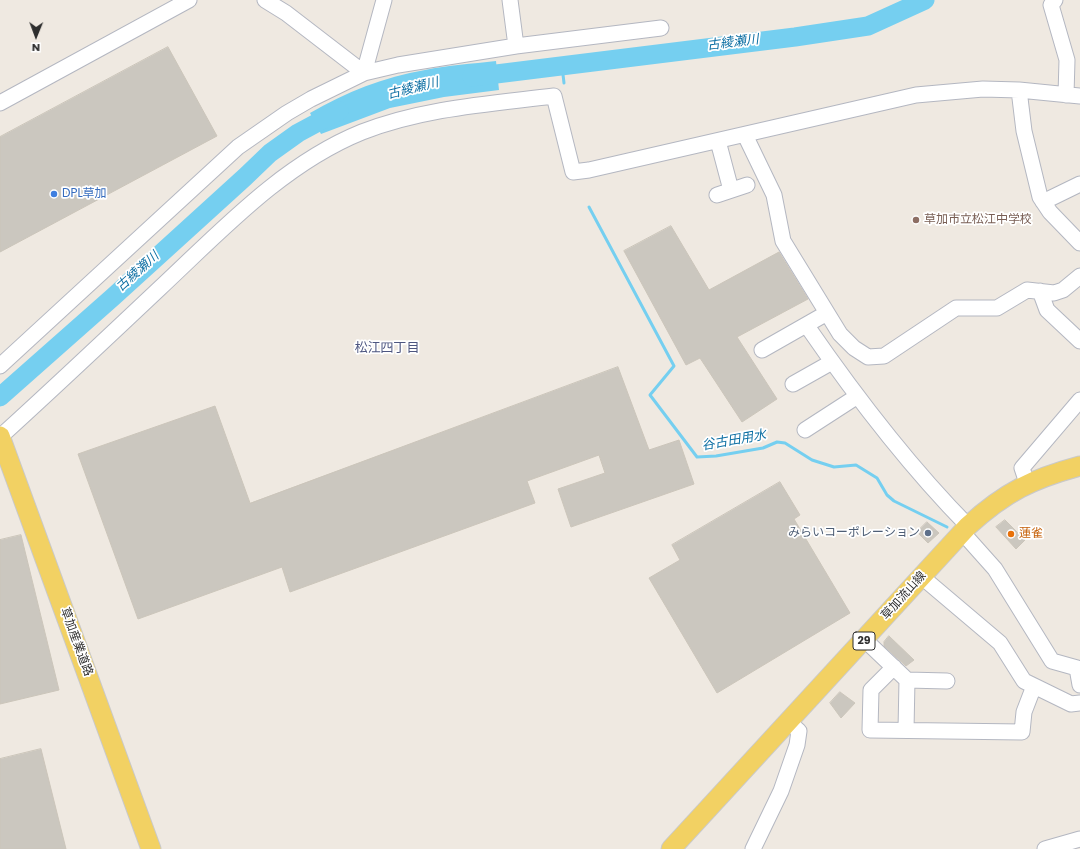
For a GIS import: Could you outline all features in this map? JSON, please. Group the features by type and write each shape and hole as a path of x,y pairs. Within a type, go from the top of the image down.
{"main road":[{"name":"草加産業道路","path":"0,437 151,849"},
{"name":"草加流山線","path":"671,849 865,640 965,529 1001,498 1027,483 1080,466"}],"street":[{"path":"0,103 189,0"},
{"path":"265,0 286,13 364,74"},
{"path":"364,74 384,0"},
{"path":"510,0 516,46"},
{"path":"0,437 259,196 308,161 362,132 424,113 554,96 573,172 589,170 745,135 916,95 983,89 1019,90 1073,96 1066,60 1051,5 1055,0"},
{"path":"0,366 238,147 287,113 364,74 435,58 516,46 661,28"},
{"path":"1019,90 1024,131 1040,197 1077,237"},
{"path":"745,135 774,195 783,241 840,334 854,348 868,357 884,356 956,308 996,308 1027,290 1054,293 1063,290 1079,278"},
{"path":"718,141 731,190"},
{"path":"1043,202 1080,184"},
{"path":"717,195 747,185"},
{"path":"1040,291 1047,310 1080,341"},
{"path":"762,350 828,313"},
{"path":"807,326 856,397 965,529 995,569 1052,662 1077,668 1080,685"},
{"path":"793,384 832,362"},
{"path":"805,430 856,397"},
{"path":"1027,483 1022,468 1080,400"},
{"path":"922,577 1000,643 1024,681 1071,704 1080,703"},
{"path":"865,640 907,680 947,681"},
{"path":"894,667 871,690 870,730 1022,732 1024,712 1034,686"},
{"path":"906,730 907,680"},
{"path":"753,849 774,809 797,745 799,731 789,722"},
{"path":"1045,849 1080,839"}],"water":[{"path":"496,61 499,90 444,97 390,108 321,134 310,113 337,98 380,81 442,67"}],"building":[{"name":"DPL草加","path":"168,47 217,136 0,252 0,137"},
{"path":"671,226 709,290 779,252 808,299 737,337 777,399 742,422 700,358 686,365 624,251"},
{"path":"618,367 649,450 679,440 694,484 571,527 558,489 605,473 599,455 527,481 535,503 290,592 282,567 138,619 78,454 215,406 250,503"},
{"path":"780,482 800,515 794,519 850,613 717,693 649,578 680,560 672,545"},
{"path":"1005,520 1025,540 1016,549 996,527"},
{"path":"927,522 939,533 928,543 917,532"},
{"path":"21,535 59,690 0,704 0,540"},
{"path":"889,636 914,660 906,666 884,646 884,642"},
{"path":"840,692 855,703 841,718 830,703"},
{"path":"41,749 66,849 0,849 0,759"}],"waterway":[{"name":"古綾瀬川","path":"472,77 795,37 868,26 925,0"},
{"name":"谷古田用水","path":"562,66 564,83"},
{"name":"古綾瀬川","path":"0,397 113,297 270,153 298,133 339,111"},
{"name":"谷古田用水","path":"589,207 674,366 650,395 697,457 716,456 763,448 777,442 785,443 812,460 834,467 856,465 877,478 887,495 894,501 947,527"}],"place":[{"name":"DPL草加","path":"54,194"},
{"name":"草加市立松江中学校","path":"916,220"},
{"name":"みらいコーポレーション","path":"928,533"},
{"name":"蓮雀","path":"1011,534"}],"district":[{"name":"松江四丁目","path":"387,349"}]}
